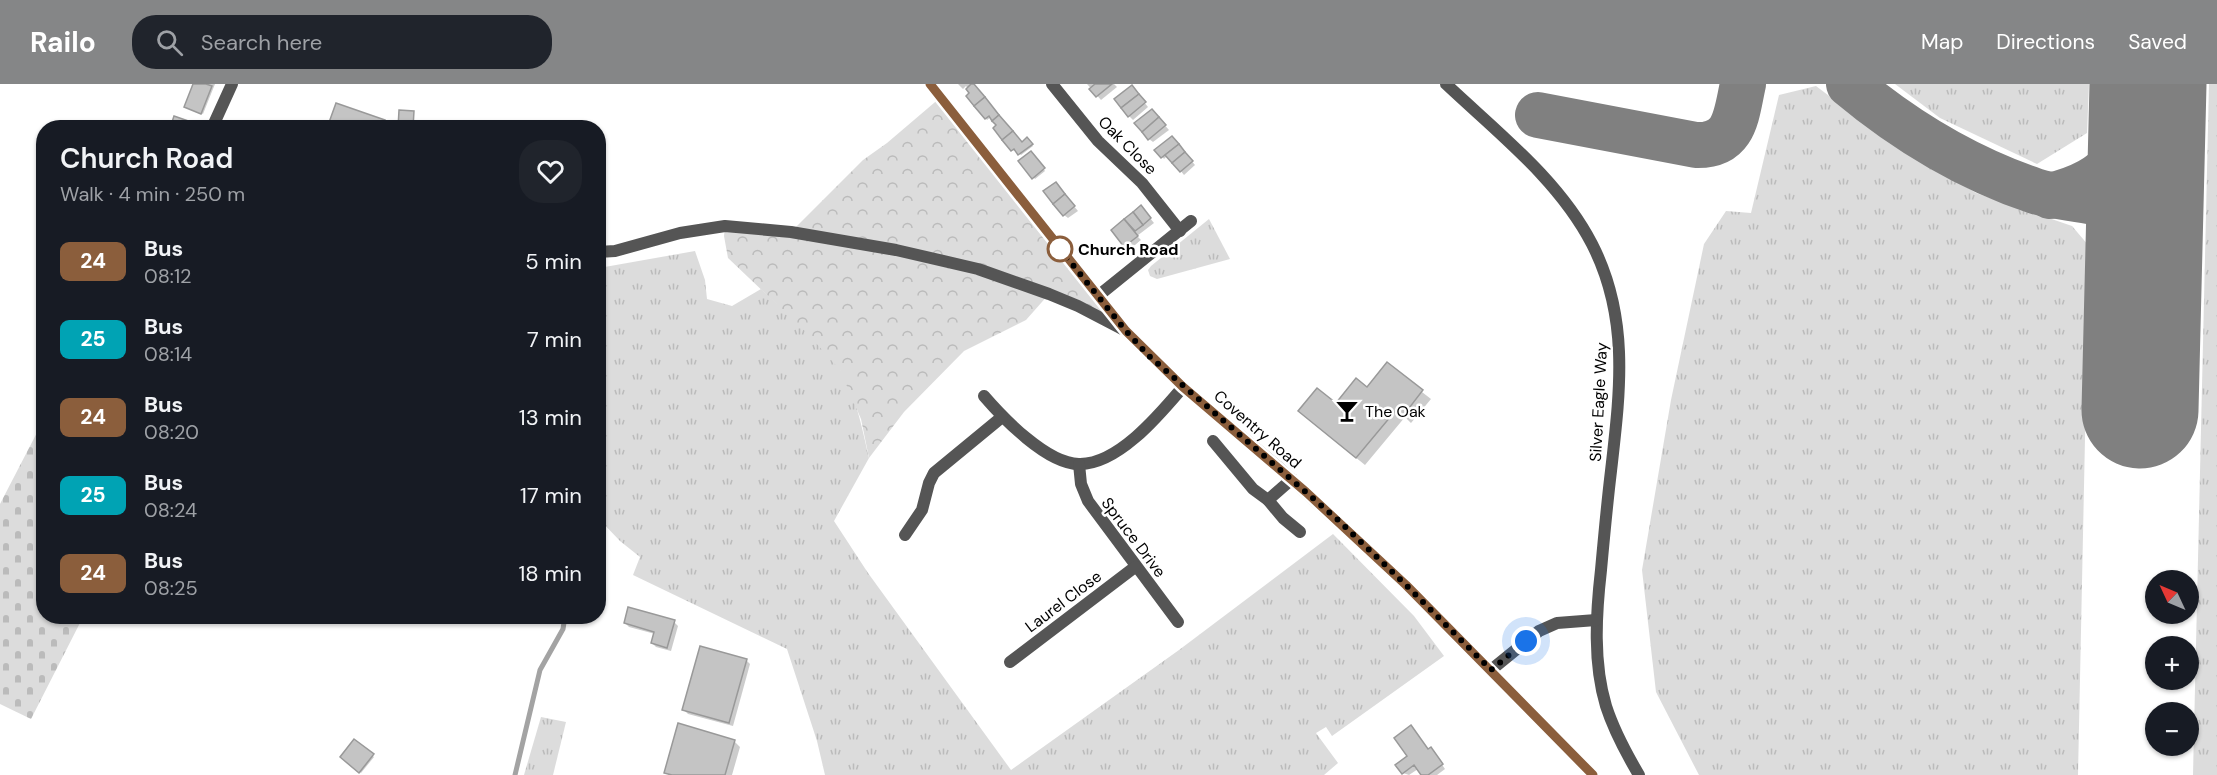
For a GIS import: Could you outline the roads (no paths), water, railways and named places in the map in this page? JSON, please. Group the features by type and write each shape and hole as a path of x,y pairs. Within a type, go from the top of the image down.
{"street":[{"path":"216,120 232,84"},
{"name":"Coventry Road","path":"930,84 1126,331 1183,387 1292,479 1406,585 1593,774"},
{"name":"Oak Close","path":"1052,84 1098,141 1142,183 1180,231"},
{"name":"Silver Eagle Way","path":"1446,84 1563,200 1592,243 1610,287 1618,327 1620,371 1596,620 1605,704 1627,754 1640,775"},
{"path":"1098,296 1191,221"},
{"path":"606,252 725,226 791,232 896,250 978,269 1078,306 1126,331"},
{"path":"984,396 1002,417 1051,455 1078,465 1098,461 1126,443 1160,414 1183,387"},
{"path":"905,535 922,510 934,472 1002,417"},
{"path":"1213,441 1253,489 1268,500 1283,518 1300,532"},
{"name":"Spruce Drive","path":"1078,465 1081,484 1088,501 1178,622"},
{"path":"1268,500 1292,479"},
{"name":"Laurel Close","path":"1010,662 1135,567"},
{"path":"1491,670 1539,631 1557,623 1596,620"}],"waterway":[{"path":"515,775 540,670 564,624"}],"place":[{"name":"Church Road","path":"1060,249"},
{"name":"The Oak","path":"1347,411"}]}
